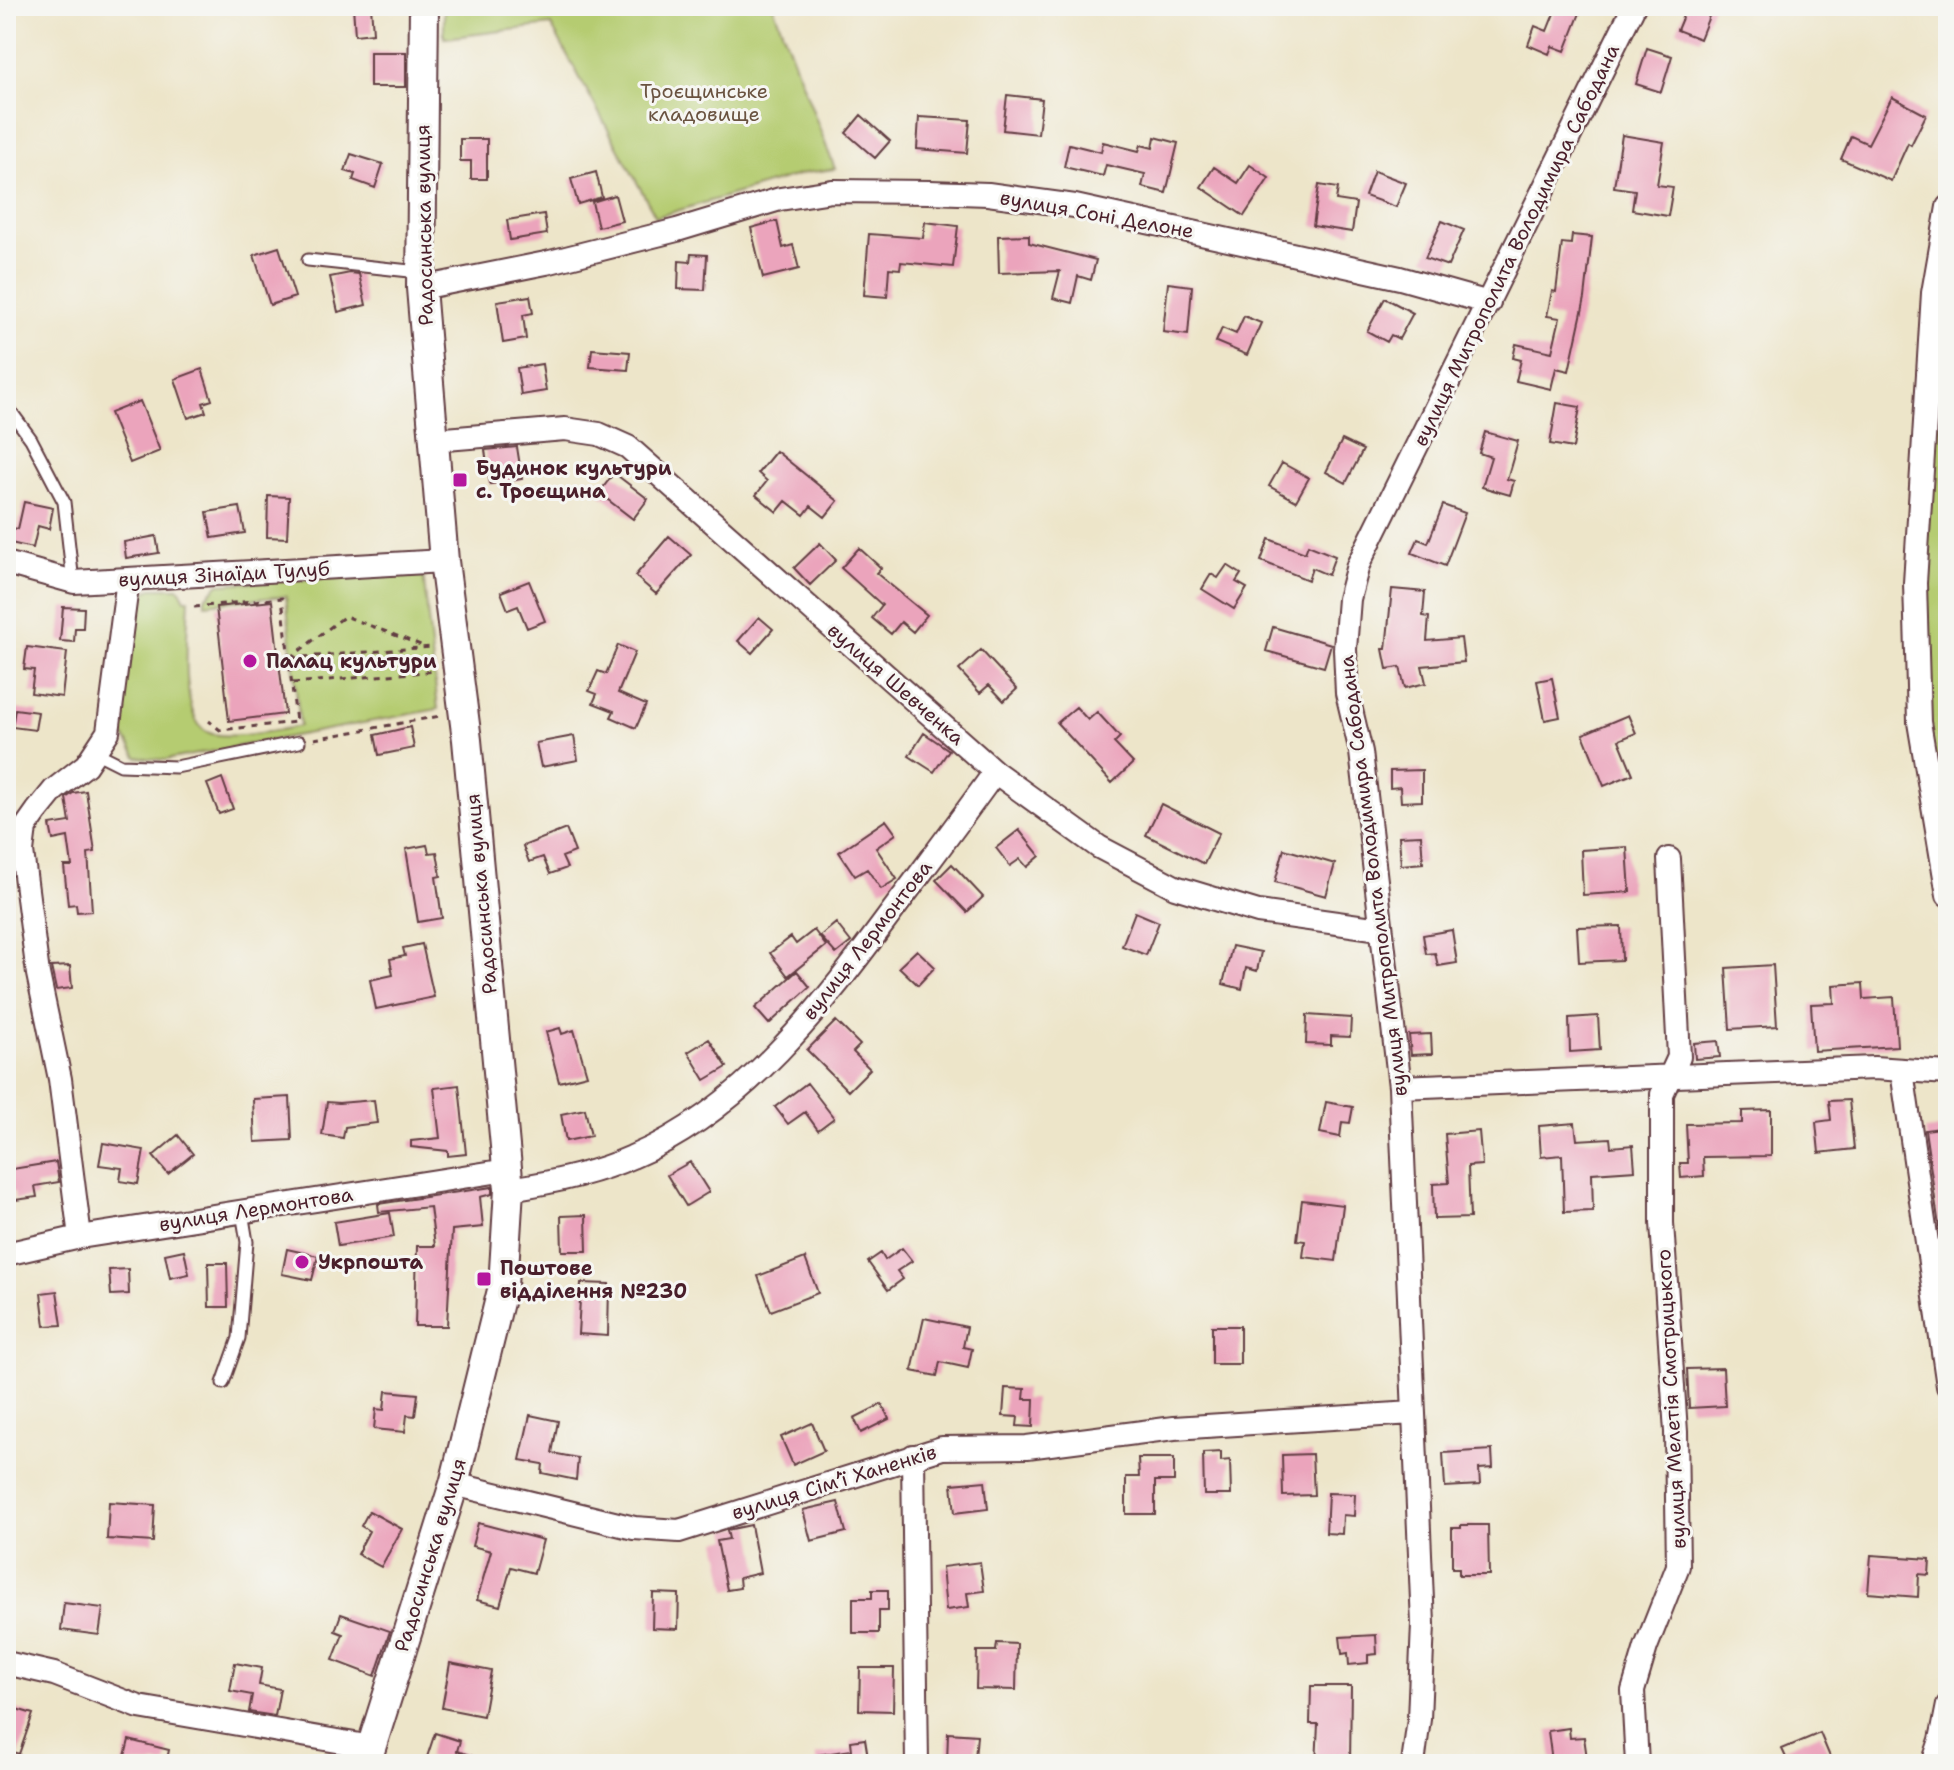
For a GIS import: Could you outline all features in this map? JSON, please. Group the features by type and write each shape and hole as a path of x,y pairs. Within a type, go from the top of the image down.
{"street":[{"name":"Радосинська вулиця","path":"369,1756 454,1484 503,1286 508,1179 463,713 444,561 421,280 424,6"},
{"name":"вулиця Митрополита Володимира Сабодана","path":"1413,1764 1419,1719 1423,1624 1400,1087 1361,752 1347,693 1345,649 1349,599 1358,565 1634,6"},
{"name":"вулиця Соні Делоне","path":"421,280 561,260 780,199 832,191 874,191 988,194 1075,206 1400,278 1489,303"},
{"path":"1948,207 1933,293 1915,583 1919,722 1948,895"},
{"name":"вулиця Шевченка","path":"434,440 565,429 599,434 628,447 995,772 1099,847 1175,887 1258,912 1380,929"},
{"name":"вулиця Зінаїди Тулуб","path":"6,563 74,582 444,561"},
{"path":"80,1237 60,1079 38,974 22,852 25,828 37,811 54,790 97,753 108,732 128,579"},
{"name":"вулиця Лермонтова","path":"6,1254 80,1237 242,1212 508,1179 549,1183 632,1157 691,1125 753,1076 833,990 995,772"},
{"name":"вулиця Мелетія Смотрицького","path":"1637,1764 1633,1691 1646,1647 1678,1566 1676,1432 1662,1223 1662,1094 1679,1057 1669,859"},
{"path":"1400,1087 1874,1068 1948,1073"},
{"path":"1902,1071 1948,1386"},
{"name":"вулиця Сімʼї Ханенків","path":"454,1484 634,1528 679,1531 942,1448 1027,1447 1174,1428 1413,1413"},
{"path":"913,1456 917,1764"},
{"path":"6,1663 54,1674 139,1707 369,1756"},
{"path":"1933,1764 1948,1705"}],"lane":[{"path":"308,260 421,280"},
{"path":"6,405 31,439 64,502 74,582"},
{"path":"97,753 121,765 176,767 299,742"},
{"path":"223,1383 239,1338 247,1242 242,1212"}],"path":[{"path":"194,607 282,598 290,658 296,722 220,730 209,721"},
{"path":"290,658 345,616 456,658"},
{"path":"290,658 427,648"},
{"path":"293,683 456,658"},
{"path":"299,742 463,713"}],"green space":[{"name":"Троєщинське кладовище","path":"444,6 773,6 835,169 805,173 656,217 551,25 444,38"},
{"path":"1948,239 1948,879 1923,720 1920,584"},
{"path":"423,573 438,709 165,760 137,757 123,734 122,675 131,607 140,595 153,588 179,588 185,599 189,599 188,691 198,723 207,732 239,735 300,726 286,596 205,604 205,598 219,584"}],"building":[{"path":"353,6 371,6 373,33 355,35"},
{"path":"1557,6 1580,13 1565,51 1552,46 1549,54 1528,45 1535,26 1547,31"},
{"path":"1687,6 1713,6 1700,39 1677,30"},
{"path":"1647,48 1672,56 1661,92 1636,84"},
{"path":"370,52 406,52 406,87 370,87"},
{"path":"1007,95 1042,99 1038,134 1003,130"},
{"path":"1892,97 1926,115 1911,145 1908,143 1891,181 1841,159 1851,136 1868,144"},
{"path":"861,115 890,141 875,158 846,133"},
{"path":"919,117 970,120 967,153 917,149"},
{"path":"1622,135 1664,142 1657,185 1673,187 1668,216 1632,210 1635,190 1614,187"},
{"path":"1155,137 1178,143 1166,193 1142,187 1145,174 1106,165 1103,176 1064,167 1069,144 1101,152 1103,142 1139,151 1141,145 1153,148"},
{"path":"460,139 487,139 487,179 471,179 471,161 460,161"},
{"path":"351,154 383,164 375,188 353,180 355,174 345,171"},
{"path":"1250,165 1269,178 1244,216 1201,187 1214,167 1238,183"},
{"path":"1374,171 1406,183 1396,207 1365,196"},
{"path":"596,172 602,197 578,204 571,179"},
{"path":"1319,185 1338,188 1336,200 1356,203 1352,232 1313,226"},
{"path":"615,195 622,221 598,227 592,202"},
{"path":"544,214 547,234 510,240 507,220"},
{"path":"777,221 783,248 793,245 799,269 763,278 751,228"},
{"path":"1442,221 1464,230 1448,266 1425,258"},
{"path":"925,222 958,226 953,267 901,262 900,269 889,268 887,297 864,295 869,234 923,238"},
{"path":"1029,235 1029,243 1096,260 1091,280 1078,276 1072,303 1053,298 1060,271 999,273 998,236"},
{"path":"1572,235 1592,237 1585,298 1569,371 1556,368 1551,389 1516,381 1521,360 1513,358 1516,344 1552,352 1560,318 1547,316 1552,291 1556,292 1562,243 1571,244"},
{"path":"279,247 295,297 270,305 254,255"},
{"path":"691,254 707,255 705,290 678,289 679,261 690,262"},
{"path":"359,274 366,305 338,312 330,277"},
{"path":"1168,283 1192,286 1188,335 1163,332"},
{"path":"530,296 533,313 523,315 526,339 503,343 497,301"},
{"path":"1385,298 1413,313 1399,339 1391,335 1387,342 1367,331"},
{"path":"1244,316 1261,323 1247,355 1216,342 1222,328 1236,334"},
{"path":"592,349 630,352 628,370 590,367"},
{"path":"542,364 546,391 521,395 517,368"},
{"path":"202,369 212,400 203,403 206,412 188,418 175,379"},
{"path":"140,401 160,451 130,463 110,413"},
{"path":"1557,403 1580,407 1573,448 1550,444"},
{"path":"1485,432 1518,441 1507,479 1514,481 1510,495 1482,487 1491,457 1479,453"},
{"path":"1342,440 1363,450 1346,483 1326,472"},
{"path":"517,447 522,479 490,484 485,450"},
{"path":"776,451 838,501 825,517 811,506 804,515 786,501 777,512 756,495 767,481 758,473"},
{"path":"1282,463 1309,478 1296,501 1269,486"},
{"path":"614,473 648,499 633,519 599,493"},
{"path":"268,496 289,497 287,538 267,537"},
{"path":"24,502 53,508 49,529 38,526 33,548 6,542 6,527 18,529"},
{"path":"1443,505 1465,513 1445,566 1412,553 1418,539 1428,543"},
{"path":"240,507 245,533 212,538 207,512"},
{"path":"156,536 159,553 126,558 124,542"},
{"path":"669,536 691,555 656,594 635,576"},
{"path":"1269,539 1305,553 1308,545 1335,556 1328,575 1312,568 1308,580 1261,561"},
{"path":"820,543 836,560 810,585 794,568"},
{"path":"859,548 881,568 876,573 927,615 913,632 901,622 891,634 872,618 882,605 841,568"},
{"path":"1227,565 1241,574 1236,582 1247,588 1234,609 1202,589 1211,574 1218,578"},
{"path":"529,581 545,621 527,628 518,606 508,610 501,592"},
{"path":"1392,589 1425,592 1423,616 1429,617 1427,641 1461,638 1464,662 1422,666 1426,683 1405,688 1400,667 1387,669 1383,649 1386,649"},
{"name":"Палац культури","path":"272,601 285,714 229,721 216,607"},
{"path":"63,607 84,608 83,628 75,628 74,642 60,641"},
{"path":"759,617 773,629 752,653 738,641"},
{"path":"1273,627 1331,644 1324,667 1266,651"},
{"path":"618,645 635,652 618,693 646,705 636,728 611,717 614,711 593,703 597,694 589,691 598,671 606,674"},
{"path":"27,647 67,652 62,697 31,693 34,670 24,669"},
{"path":"981,650 1017,689 1004,701 989,685 980,693 959,670"},
{"path":"1552,678 1560,717 1545,720 1537,681"},
{"path":"1076,707 1088,720 1097,712 1120,737 1114,743 1133,763 1112,783 1057,723"},
{"path":"15,709 38,712 35,730 12,727"},
{"path":"1628,715 1636,733 1619,740 1633,774 1604,786 1583,734"},
{"path":"410,727 414,748 379,755 375,735"},
{"path":"924,733 949,750 934,772 909,756"},
{"path":"574,736 578,760 541,767 536,743"},
{"path":"1422,770 1422,801 1401,802 1400,787 1390,788 1390,771"},
{"path":"222,778 233,809 219,814 207,784"},
{"path":"86,791 95,852 88,853 92,911 77,912 76,904 68,905 64,866 72,866 68,837 53,840 50,825 70,822 66,798 73,793"},
{"path":"1161,804 1219,833 1204,864 1146,835"},
{"path":"886,820 896,834 876,848 897,879 881,889 867,869 855,876 839,852"},
{"path":"566,829 575,852 562,857 567,868 550,874 543,857 529,862 523,846"},
{"path":"1019,830 1040,856 1027,867 1020,859 1010,866 996,848"},
{"path":"1421,835 1423,863 1401,865 1399,836"},
{"path":"427,845 429,853 437,852 441,876 436,877 442,918 418,922 406,849"},
{"path":"1627,847 1630,892 1583,895 1581,850"},
{"path":"1284,849 1335,864 1326,896 1275,882"},
{"path":"952,864 983,897 967,912 936,880"},
{"path":"1135,912 1159,922 1146,955 1122,946"},
{"path":"836,923 851,942 836,954 820,936"},
{"path":"1621,926 1622,960 1579,962 1577,927"},
{"path":"814,930 826,946 788,976 770,953 791,937 796,944"},
{"path":"1452,930 1457,963 1438,966 1435,953 1426,954 1423,935"},
{"path":"422,944 434,997 376,1009 370,980 393,975 390,959 405,956 403,948"},
{"path":"1232,946 1261,952 1257,971 1246,968 1242,989 1223,984"},
{"path":"917,950 935,967 918,985 899,967"},
{"path":"1773,965 1777,1026 1730,1029 1726,968"},
{"path":"70,966 72,988 56,990 51,967"},
{"path":"797,971 810,987 769,1024 755,1008"},
{"path":"1863,983 1864,999 1894,997 1897,1046 1814,1051 1811,1004 1834,1003 1833,985"},
{"path":"1307,1015 1351,1018 1350,1037 1331,1036 1331,1045 1306,1044"},
{"path":"1598,1016 1600,1050 1570,1052 1569,1018"},
{"path":"836,1021 860,1045 853,1052 870,1069 848,1091 807,1050"},
{"path":"560,1028 562,1034 574,1030 587,1075 559,1082 546,1032"},
{"path":"1431,1034 1432,1054 1411,1055 1409,1035"},
{"path":"709,1039 727,1067 705,1080 688,1052"},
{"path":"1718,1041 1720,1057 1695,1059 1694,1043"},
{"path":"807,1083 834,1118 818,1130 805,1112 788,1124 775,1107"},
{"path":"459,1085 466,1154 448,1156 448,1151 411,1147 411,1141 440,1138 434,1088"},
{"path":"290,1097 292,1140 255,1142 253,1099"},
{"path":"374,1100 377,1123 345,1127 343,1138 322,1135 327,1102"},
{"path":"1849,1100 1854,1149 1819,1153 1816,1122 1831,1120 1829,1101"},
{"path":"1326,1102 1353,1107 1350,1123 1342,1122 1340,1137 1320,1133"},
{"path":"585,1109 591,1136 566,1141 561,1114"},
{"path":"1771,1110 1771,1156 1703,1157 1704,1176 1681,1178 1680,1163 1688,1163 1686,1124 1742,1123 1742,1111"},
{"path":"1575,1123 1577,1140 1610,1138 1611,1147 1633,1145 1635,1170 1592,1173 1593,1211 1564,1212 1562,1155 1541,1157 1539,1126"},
{"path":"1948,1127 1948,1232 1940,1233 1925,1130"},
{"path":"1479,1131 1482,1165 1468,1166 1470,1218 1434,1219 1433,1184 1449,1183 1445,1134"},
{"path":"178,1135 193,1154 168,1174 153,1156"},
{"path":"103,1143 144,1150 138,1184 120,1181 122,1168 99,1165"},
{"path":"56,1162 59,1182 35,1186 37,1197 15,1200 14,1192 6,1193 6,1170"},
{"path":"690,1162 709,1192 686,1206 667,1175"},
{"path":"492,1187 492,1194 480,1197 483,1227 452,1230 447,1326 415,1326 417,1246 435,1246 430,1207 379,1212 378,1204"},
{"path":"1302,1200 1343,1205 1336,1261 1303,1257 1305,1241 1297,1240"},
{"path":"390,1213 394,1237 338,1246 334,1222"},
{"path":"586,1215 587,1251 562,1251 561,1216"},
{"path":"902,1248 912,1261 897,1271 903,1279 888,1290 868,1262 881,1253 885,1260"},
{"path":"287,1249 318,1256 312,1280 282,1274"},
{"path":"184,1250 189,1274 170,1278 165,1254"},
{"path":"805,1258 818,1293 771,1311 758,1276"},
{"path":"208,1263 227,1263 228,1307 209,1307"},
{"path":"128,1269 129,1294 111,1295 109,1270"},
{"path":"581,1283 609,1284 608,1336 578,1334"},
{"path":"57,1291 62,1325 45,1326 41,1293"},
{"path":"924,1318 967,1327 963,1347 972,1349 968,1368 940,1362 937,1376 912,1371"},
{"path":"1212,1326 1240,1326 1240,1364 1212,1364"},
{"path":"1723,1368 1725,1406 1689,1408 1687,1369"},
{"path":"1005,1388 1025,1389 1024,1399 1034,1399 1033,1427 1017,1426 1018,1417 1003,1416"},
{"path":"386,1391 418,1394 415,1416 407,1415 405,1432 374,1429 376,1409 384,1410"},
{"path":"882,1404 889,1419 861,1433 854,1418"},
{"path":"530,1415 558,1421 552,1453 578,1458 576,1480 542,1473 543,1464 520,1460"},
{"path":"812,1423 824,1451 793,1465 781,1437"},
{"path":"1492,1450 1493,1468 1479,1469 1480,1485 1445,1487 1443,1453"},
{"path":"1221,1452 1221,1461 1230,1460 1231,1495 1204,1495 1203,1453"},
{"path":"1312,1454 1314,1495 1283,1496 1282,1455"},
{"path":"1138,1458 1174,1458 1174,1481 1155,1481 1155,1514 1126,1514 1126,1477 1139,1477"},
{"path":"985,1481 988,1509 955,1513 952,1484"},
{"path":"1328,1493 1355,1494 1354,1516 1343,1515 1342,1534 1326,1533"},
{"path":"109,1502 155,1505 153,1542 107,1539"},
{"path":"838,1502 846,1532 811,1541 803,1510"},
{"path":"369,1511 402,1529 381,1567 357,1554 369,1531 361,1526"},
{"path":"478,1523 543,1540 534,1573 511,1567 500,1606 477,1600 491,1551 472,1546"},
{"path":"751,1525 760,1573 739,1578 740,1588 727,1590 717,1541 729,1539 727,1530"},
{"path":"1461,1525 1488,1525 1489,1575 1459,1575 1459,1568 1452,1568 1452,1528 1461,1528"},
{"path":"1871,1555 1930,1559 1929,1575 1919,1574 1918,1597 1868,1593"},
{"path":"980,1562 984,1591 967,1593 969,1607 946,1610 942,1567"},
{"path":"872,1590 888,1590 888,1610 879,1610 879,1633 853,1633 853,1598 872,1598"},
{"path":"653,1593 679,1594 678,1629 652,1628"},
{"path":"64,1603 103,1608 99,1635 61,1630"},
{"path":"341,1614 390,1631 375,1676 333,1660 343,1634 335,1631"},
{"path":"1376,1635 1377,1654 1368,1655 1368,1663 1349,1665 1348,1653 1342,1654 1340,1637"},
{"path":"997,1643 1017,1644 1016,1690 976,1689 977,1651 996,1651"},
{"path":"235,1663 262,1668 259,1685 280,1689 275,1716 249,1712 252,1695 230,1691"},
{"path":"450,1663 491,1671 483,1716 442,1708"},
{"path":"860,1668 894,1668 893,1711 859,1710"},
{"path":"1311,1686 1351,1686 1350,1764 1316,1764 1318,1724 1310,1724"},
{"path":"6,1706 33,1714 19,1754 6,1750"},
{"path":"1569,1728 1570,1738 1584,1737 1587,1758 1552,1762 1548,1731"},
{"path":"435,1733 460,1741 457,1751 488,1761 488,1764 431,1764 433,1759 427,1757"},
{"path":"948,1733 977,1735 975,1759 966,1759 966,1764 947,1764"},
{"path":"1820,1733 1833,1764 1789,1764 1782,1749"},
{"path":"865,1739 869,1764 816,1764 816,1755 852,1750 851,1741"},
{"path":"129,1740 169,1750 166,1764 123,1764"}],"place":[{"name":"Будинок культури с. Троєщина","path":"460,480"},
{"name":"Палац культури","path":"250,661"},
{"name":"Укрпошта","path":"302,1262"},
{"name":"Поштове відділення №230","path":"484,1279"}]}
